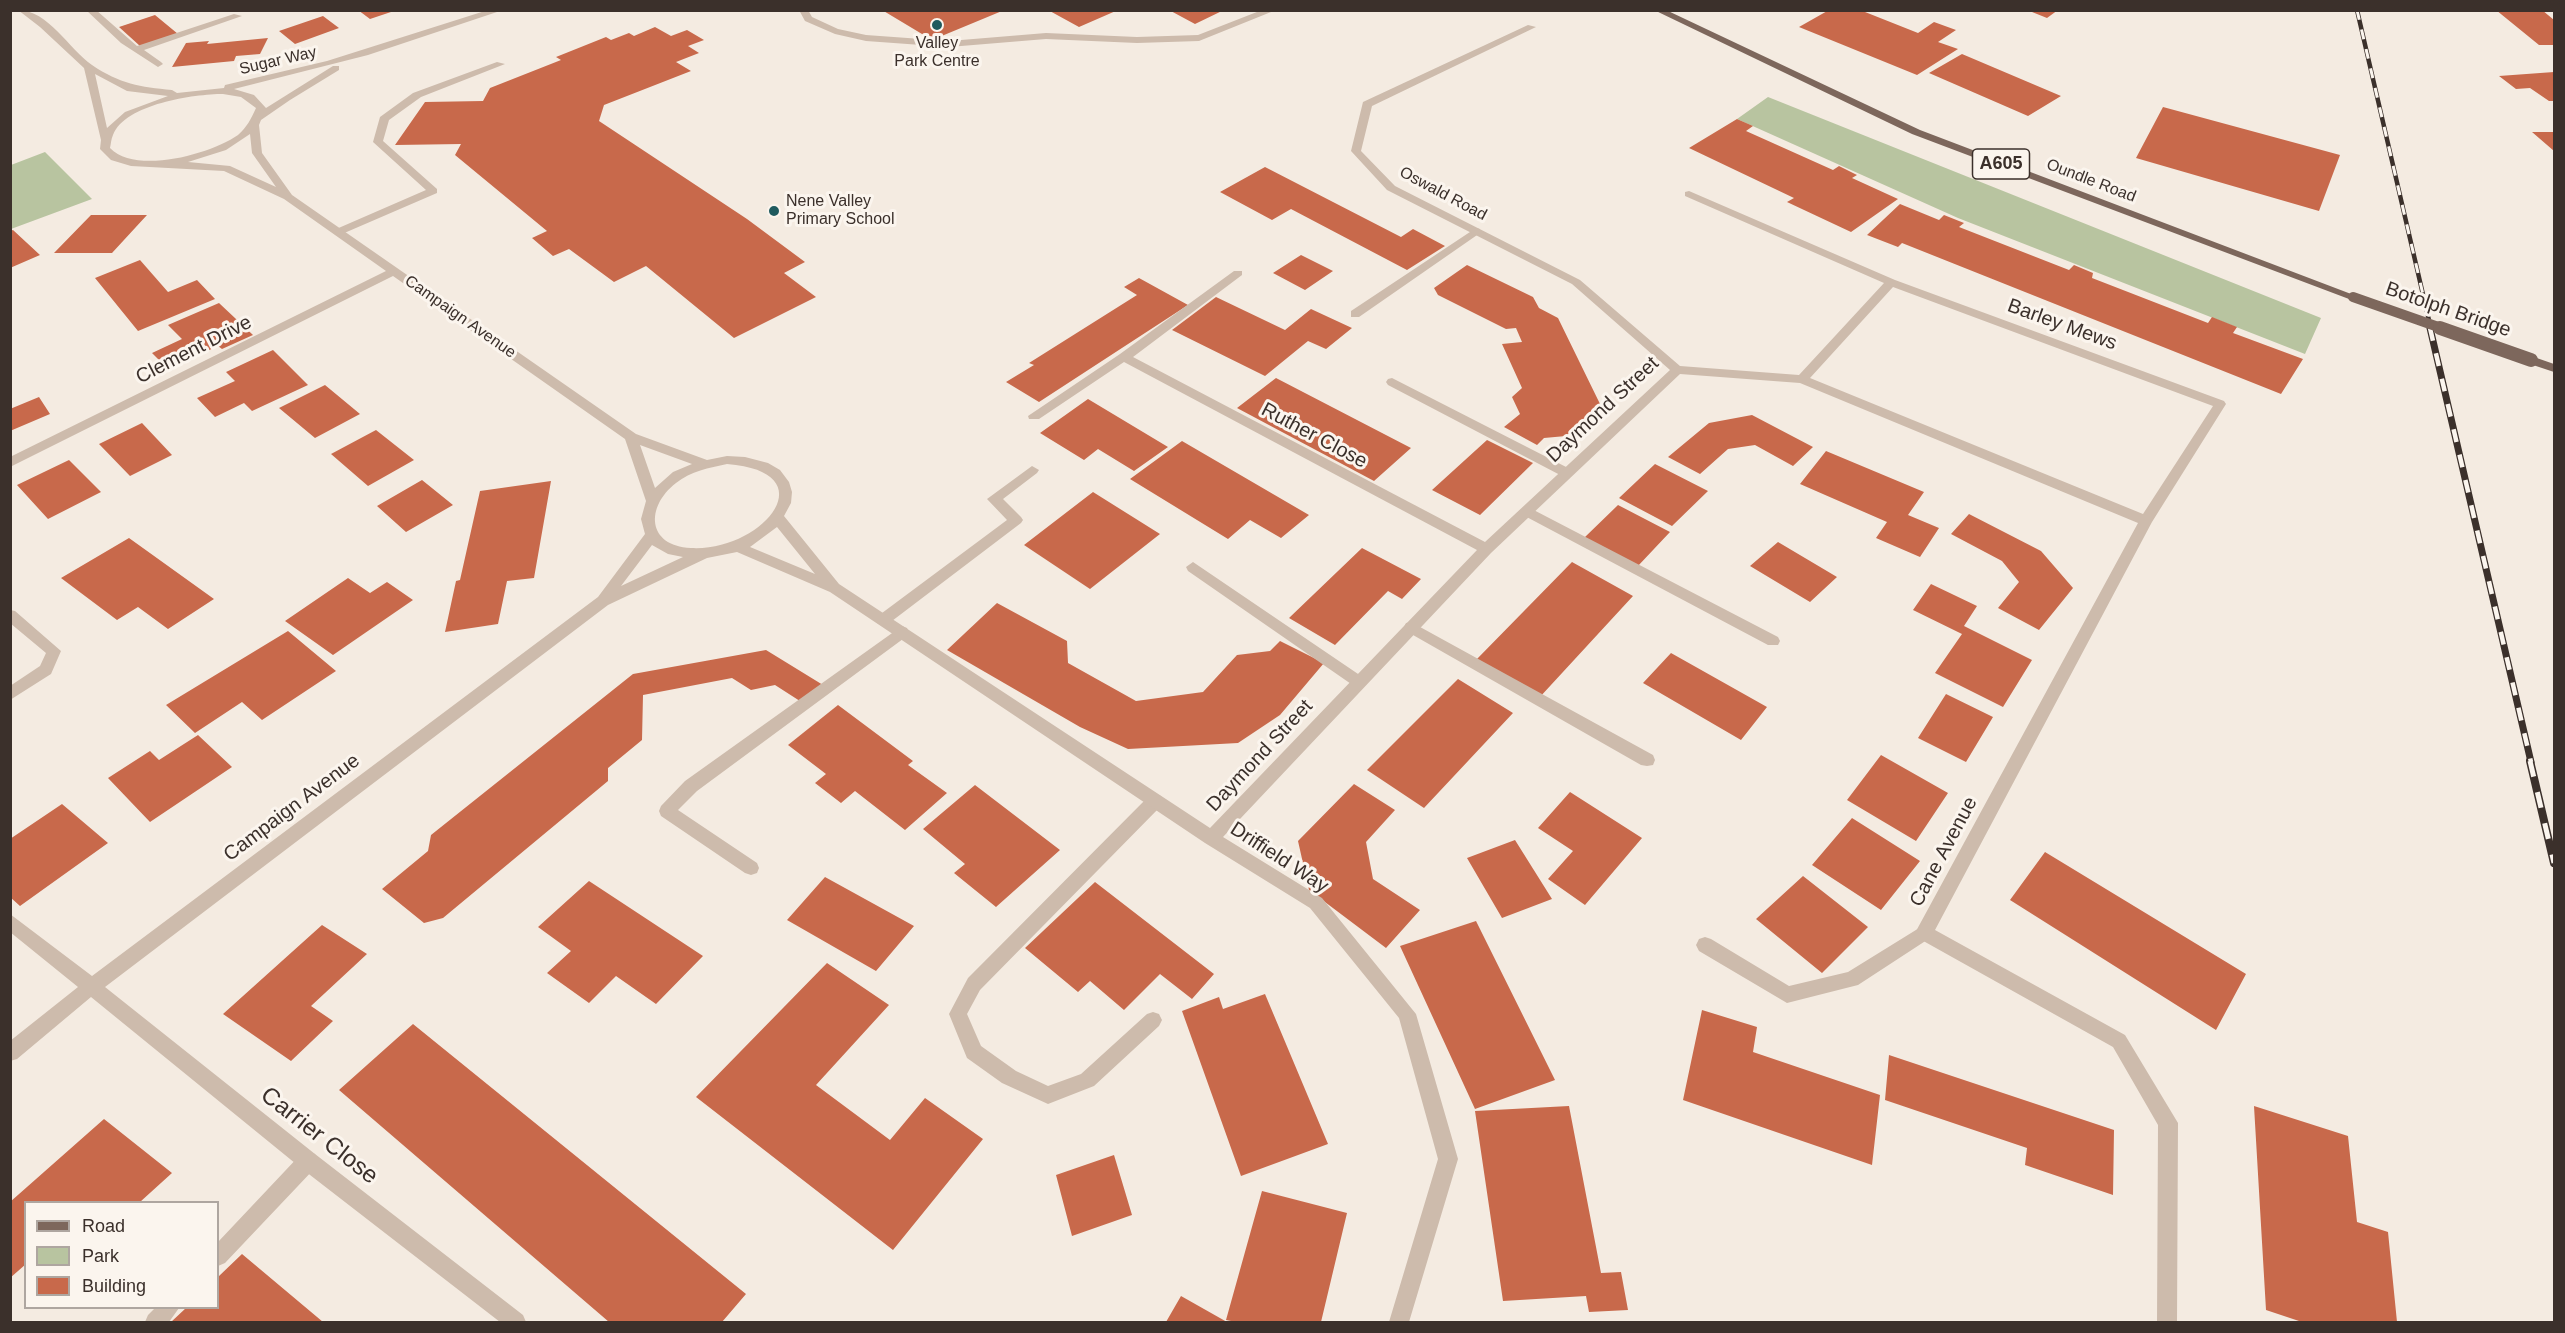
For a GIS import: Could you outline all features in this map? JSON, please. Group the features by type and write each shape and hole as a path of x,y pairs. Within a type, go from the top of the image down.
{"main road":[{"name":"Oundle Road","path":"1658,10 1916,132 2353,297"},
{"name":"Botolph Bridge","path":"2353,297 2554,368"}],"street":[{"path":"22,10 43,25 89,67 130,89 183,94"},
{"path":"90,10 158,64"},
{"name":"Sugar Way","path":"211,90 280,77 352,59 499,10"},
{"path":"803,10 808,19 826,27 866,38 949,44 1046,36 1137,40 1198,38 1272,10"},
{"path":"137,49 237,16"},
{"name":"Oswald Road","path":"1531,27 1367,105 1356,151 1391,188 1576,282 1677,370"},
{"name":"Sugar Way","path":"163,164 228,145 286,98 352,59"},
{"path":"338,232 433,191 378,142 384,119 417,95 500,64"},
{"path":"89,67 104,138"},
{"path":"104,138 111,128 139,108 183,94 211,90 230,91 256,100 261,108 257,122"},
{"name":"Campaign Avenue","path":"257,122 257,153 288,197"},
{"name":"Campaign Avenue","path":"104,138 105,149 113,158 127,162 226,168 288,197 631,437 705,464"},
{"name":"Barley Mews","path":"1689,194 1891,282 2220,404"},
{"path":"1355,314 1476,231"},
{"name":"Clement Drive","path":"10,463 394,271"},
{"path":"1034,416 1124,357 1238,273"},
{"path":"1802,379 1891,282"},
{"name":"Ruther Close","path":"1124,357 1486,549"},
{"name":"Daymond Street","path":"1211,838 1486,549 1677,370 1802,379 2146,520"},
{"path":"1392,382 1567,473"},
{"name":"Cane Avenue","path":"2167,1323 2168,1124 2119,1041 1924,933 2146,520 2220,404"},
{"path":"631,437 652,499"},
{"path":"727,460 747,461 765,466 778,476 785,489 785,503 778,518 754,539 738,547 703,554 681,553 663,546 652,535 646,518 652,499 665,484 683,472 705,464 727,460"},
{"path":"884,620 1016,520 994,500 1032,470"},
{"path":"1526,511 1773,641"},
{"name":"Driffield Way","path":"778,518 835,588"},
{"name":"Campaign Avenue","path":"603,602 652,535"},
{"name":"Driffield Way","path":"738,547 835,588 1211,838 1316,903 1407,1014 1448,1159 1399,1323"},
{"name":"Campaign Avenue","path":"10,1053 92,986 603,602 703,554"},
{"path":"1193,567 1359,682"},
{"path":"10,615 54,651 46,669 10,694"},
{"path":"1411,627 1647,760"},
{"path":"751,868 667,811 691,786 902,632"},
{"path":"1153,1020 1086,1080 1048,1095 1009,1077 974,1052 958,1014 974,984 1155,801"},
{"name":"Carrier Close","path":"10,921 308,1161 516,1323"},
{"path":"1705,945 1787,995 1852,979 1924,933"},
{"path":"219,1255 308,1161"},
{"path":"155,1323 168,1309"}],"green space":[{"path":"1768,97 2321,318 2305,354 1958,218 1737,119"},
{"path":"45,152 92,199 11,229 11,165"}],"building":[{"path":"358,10 394,10 394,11 370,19"},
{"name":"Valley Park Centre","path":"882,10 1002,10 1002,11 932,40"},
{"path":"1048,10 1118,10 1079,27"},
{"path":"1169,10 1224,10 1195,24"},
{"path":"1829,10 1860,10 1918,33 1934,22 1956,30 1938,42 1958,49 1917,75 1799,27"},
{"path":"2027,10 2058,10 2047,18"},
{"path":"2496,10 2542,10 2554,20 2554,45 2539,45"},
{"path":"155,15 178,34 140,46 119,27"},
{"path":"323,16 339,28 295,44 279,31"},
{"path":"655,27 671,36 687,30 704,40 688,46 699,53 676,62 691,71 604,105 599,121 747,219 805,262 784,273 816,297 734,338 646,266 614,282 569,249 553,256 532,238 547,231 455,155 461,144 395,145 425,102 483,101 490,88 561,60 556,57 606,37 611,40 629,33 634,36"},
{"path":"268,38 260,54 236,56 234,61 172,67 186,43 209,41 207,44"},
{"path":"1962,54 2061,96 2028,116 1929,73"},
{"path":"2554,72 2554,101 2549,101 2530,88 2516,89 2499,76"},
{"path":"2163,107 2340,155 2319,211 2136,158"},
{"path":"1737,119 1753,126 1746,131 1833,170 1839,166 1857,175 1852,178 1898,199 1851,232 1787,202 1794,198 1689,148"},
{"path":"2532,132 2554,132 2554,151"},
{"path":"1265,167 1401,237 1413,229 1445,246 1407,270 1291,209 1272,220 1220,192"},
{"path":"1900,204 1939,220 1944,215 1964,223 1959,227 2069,270 2074,265 2093,273 2092,278 2208,323 2212,317 2237,327 2233,333 2303,359 2281,394 1902,243 1898,247 1867,235"},
{"path":"91,215 147,215 112,253 54,253"},
{"path":"13,230 40,255 10,268 10,231"},
{"path":"1301,255 1333,271 1305,290 1273,273"},
{"path":"140,260 168,292 197,280 215,299 138,331 95,278"},
{"path":"1467,265 1533,297 1539,308 1558,318 1601,406 1566,436 1544,438 1537,445 1504,427 1520,414 1512,397 1522,388 1502,344 1522,342 1516,328 1506,329 1438,295 1434,288"},
{"path":"1139,278 1188,305 1039,402 1006,382 1034,365 1029,363 1137,295 1124,287"},
{"path":"1216,297 1285,330 1311,309 1352,328 1326,349 1308,341 1265,376 1172,330"},
{"path":"219,303 253,335 222,349 218,346 168,369 152,353 182,339 168,325"},
{"path":"273,350 308,385 252,411 244,403 215,417 197,398 235,381 226,372"},
{"path":"1276,378 1411,448 1374,481 1237,408"},
{"path":"325,385 360,414 315,438 279,408"},
{"path":"39,397 50,414 10,431 10,409"},
{"path":"1088,399 1168,447 1134,471 1098,449 1084,460 1040,433"},
{"path":"1752,415 1813,447 1793,466 1755,445 1728,449 1700,474 1668,457 1709,423"},
{"path":"142,423 172,455 130,476 99,444"},
{"path":"376,430 414,460 368,486 331,454"},
{"path":"1487,440 1533,463 1480,515 1432,490"},
{"path":"1182,441 1309,515 1281,538 1250,520 1228,539 1130,479"},
{"path":"1826,451 1924,492 1908,515 1939,528 1920,557 1876,538 1887,522 1800,484"},
{"path":"69,460 101,492 48,519 17,485"},
{"path":"1655,464 1708,491 1672,526 1619,498"},
{"path":"422,480 453,505 406,532 377,506"},
{"path":"551,481 534,578 507,581 498,624 445,632 456,581 460,580 480,491"},
{"path":"1093,492 1160,534 1090,589 1024,545"},
{"path":"1618,505 1670,532 1637,567 1584,538"},
{"path":"1969,514 2041,551 2073,588 2039,630 1998,608 2019,582 2002,561 1951,534"},
{"path":"129,538 214,599 168,629 138,607 117,620 61,578"},
{"path":"1778,542 1837,577 1810,602 1750,566"},
{"path":"1362,548 1421,579 1402,599 1388,591 1335,645 1289,618"},
{"path":"1572,562 1633,596 1539,698 1476,660"},
{"path":"348,578 370,593 387,582 413,600 333,655 285,621"},
{"path":"1931,584 1977,606 1964,626 2032,660 2003,707 1935,673 1962,634 1913,610"},
{"path":"997,603 1067,641 1068,663 1136,701 1203,692 1237,655 1270,651 1280,641 1324,663 1280,715 1238,743 1128,749 1080,727 947,650"},
{"path":"288,631 336,671 262,720 242,702 195,733 166,705"},
{"path":"766,650 823,685 803,703 775,685 751,690 732,678 643,695 642,740 608,768 608,781 443,918 424,923 382,889 428,851 431,835 633,674"},
{"path":"1671,653 1767,707 1741,740 1643,683"},
{"path":"1458,679 1513,713 1424,808 1367,770"},
{"path":"1946,694 1993,717 1966,762 1918,738"},
{"path":"838,705 913,761 908,765 947,793 905,830 855,791 841,803 815,783 826,774 788,745"},
{"path":"198,735 232,767 150,822 108,778 150,751 159,760"},
{"path":"1881,755 1948,793 1916,841 1847,800"},
{"path":"1354,784 1395,810 1366,842 1373,879 1420,910 1386,948 1309,890 1298,841"},
{"path":"975,785 1060,850 996,907 954,873 965,864 923,829"},
{"path":"1570,792 1642,838 1585,905 1548,879 1573,851 1538,828"},
{"path":"62,804 108,843 20,906 10,897 10,839"},
{"path":"1852,818 1920,861 1881,910 1812,865"},
{"path":"1515,840 1552,899 1502,918 1467,858"},
{"path":"2045,852 2246,974 2216,1030 2010,900"},
{"path":"1803,876 1868,927 1822,973 1756,919"},
{"path":"825,877 914,926 876,971 787,920"},
{"path":"589,881 703,956 656,1004 616,976 589,1003 547,973 571,951 538,927"},
{"path":"1095,882 1214,974 1192,999 1160,974 1124,1010 1090,981 1078,992 1025,948"},
{"path":"1476,921 1555,1080 1475,1109 1400,946"},
{"path":"322,925 367,954 311,1006 333,1021 291,1061 223,1014"},
{"path":"827,963 889,1005 816,1085 890,1140 925,1098 983,1139 893,1250 696,1097"},
{"path":"1265,994 1328,1144 1241,1176 1182,1011 1219,997 1223,1009"},
{"path":"1702,1010 1757,1027 1753,1052 1880,1095 1872,1165 1683,1100"},
{"path":"413,1024 746,1294 722,1322 609,1322 339,1090"},
{"path":"1889,1055 2114,1130 2113,1195 2025,1165 2027,1148 1885,1100"},
{"path":"1569,1106 1601,1273 1621,1272 1628,1310 1589,1312 1586,1296 1503,1301 1475,1111"},
{"path":"2254,1106 2348,1136 2357,1222 2388,1232 2397,1322 2302,1322 2266,1310"},
{"path":"104,1119 172,1173 141,1201 24,1201 24,1266 10,1278 10,1202"},
{"path":"1114,1155 1132,1215 1072,1236 1056,1175"},
{"path":"1262,1191 1347,1213 1321,1322 1226,1320"},
{"path":"242,1254 323,1322 171,1322 185,1309 219,1309 219,1276"},
{"path":"1181,1296 1227,1322 1166,1322"}],"railway":[{"path":"2357,10 2431,329"},
{"path":"2430,328 2531,762"},
{"path":"2530,761 2554,863"}],"place":[{"name":"Valley Park Centre","path":"937,25"},
{"name":"Nene Valley Primary School","path":"774,211"}]}
